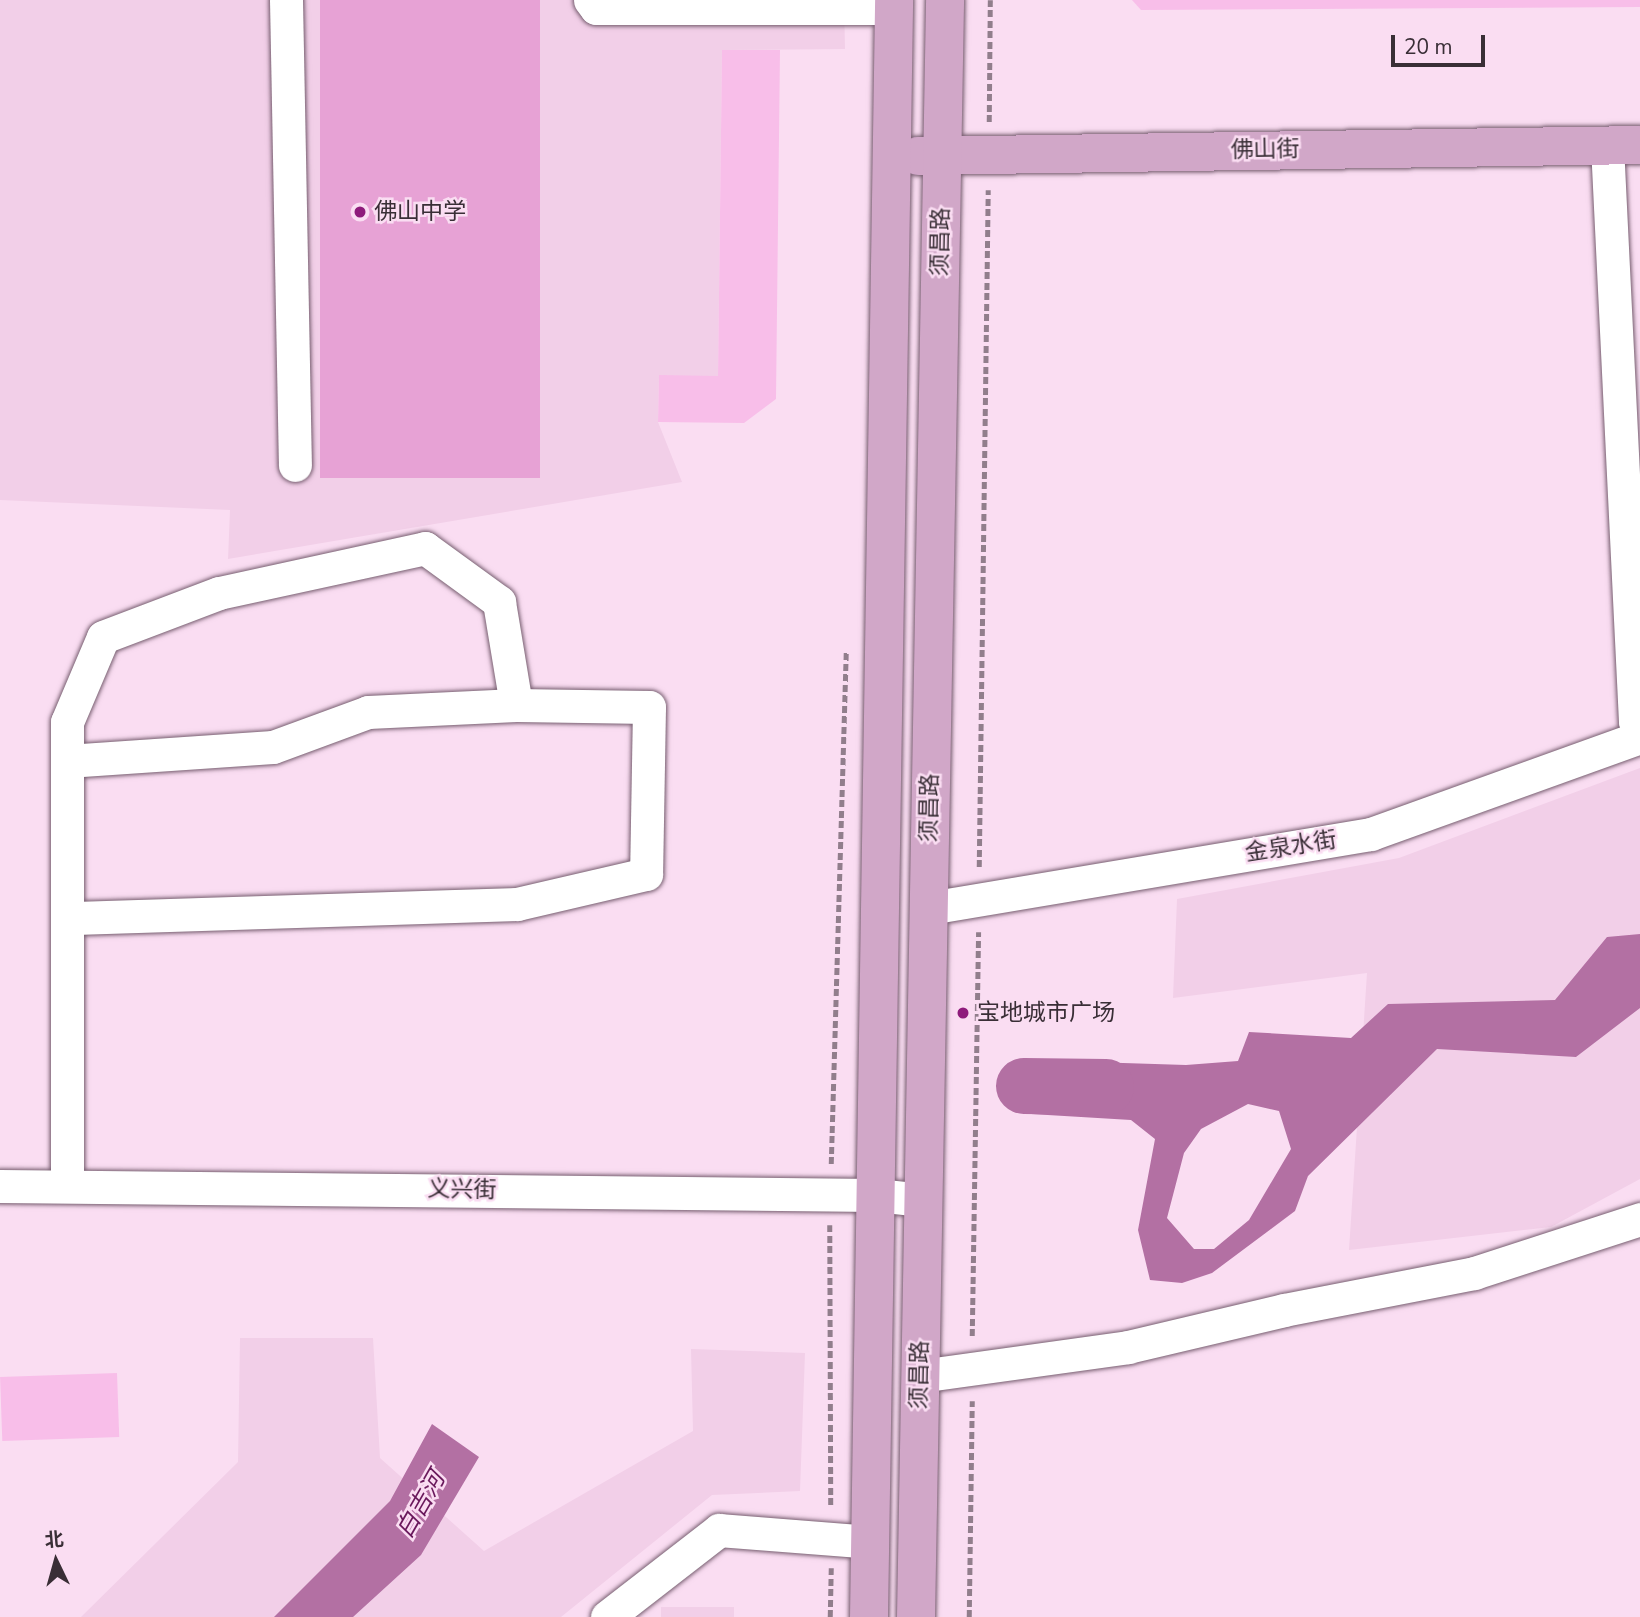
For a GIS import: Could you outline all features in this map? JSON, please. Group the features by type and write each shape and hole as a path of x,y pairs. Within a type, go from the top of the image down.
{"main road":[{"name":"须昌路","path":"916,1617 945,0"},
{"name":"须昌路","path":"869,1617 893,4"},
{"name":"佛山街","path":"891,158 989,153 1623,145"}],"street":[{"path":"286,0 295,465"},
{"path":"590,0 596,8 893,4"},
{"path":"1623,145 1635,721 1640,729"},
{"path":"67,1186 67,722 103,636 219,593 425,548 499,602 516,705"},
{"path":"67,761 273,747 368,712 516,705 649,707 646,874 517,904 67,918"},
{"name":"金泉水街","path":"929,908 1371,834 1640,737"},
{"name":"义兴街","path":"0,1186 830,1194 923,1200"},
{"path":"920,1376 1128,1347 1284,1310 1474,1273 1640,1219"},
{"path":"607,1617 646,1602 719,1530 870,1542"}],"path":[{"path":"969,1617 990,0"},
{"path":"830,1617 830,1194 846,637"}],"shaded area":[{"name":"佛山中学","path":"0,0 844,0 845,49 722,50 718,376 659,376 658,422 682,482 228,559 230,510 0,500"},
{"path":"320,0 540,0 540,478 320,478"},
{"path":"1640,768 1640,1179 1551,1227 1349,1250 1367,973 1173,998 1177,899 1399,858"},
{"path":"240,1338 373,1338 380,1458 484,1551 693,1431 691,1349 805,1353 800,1491 712,1495 561,1617 81,1617 238,1462"},
{"path":"661,1607 734,1607 734,1617 661,1617"}],"water":[{"path":"1640,934 1640,1008 1576,1057 1437,1049 1308,1176 1295,1211 1212,1273 1182,1283 1150,1280 1138,1230 1155,1139 1131,1120 1031,1114 1029,1060 1186,1065 1238,1061 1249,1032 1351,1038 1388,1004 1555,1000 1607,937","holes":["1248,1104 1279,1111 1291,1149 1249,1220 1214,1249 1194,1249 1167,1218 1184,1153 1201,1129"]},
{"name":"白吉河","path":"432,1424 479,1457 421,1555 353,1617 274,1617 390,1501"}],"building":[{"path":"1132,0 1640,0 1640,7 1141,10"},
{"path":"722,50 780,50 776,399 744,423 658,422 659,375 718,376"},
{"path":"117,1373 119,1437 2,1441 0,1377"}],"waterway":[{"path":"1024,1086 1106,1087"}],"place":[{"name":"佛山中学","path":"360,212"},
{"name":"宝地城市广场","path":"963,1013"}]}
